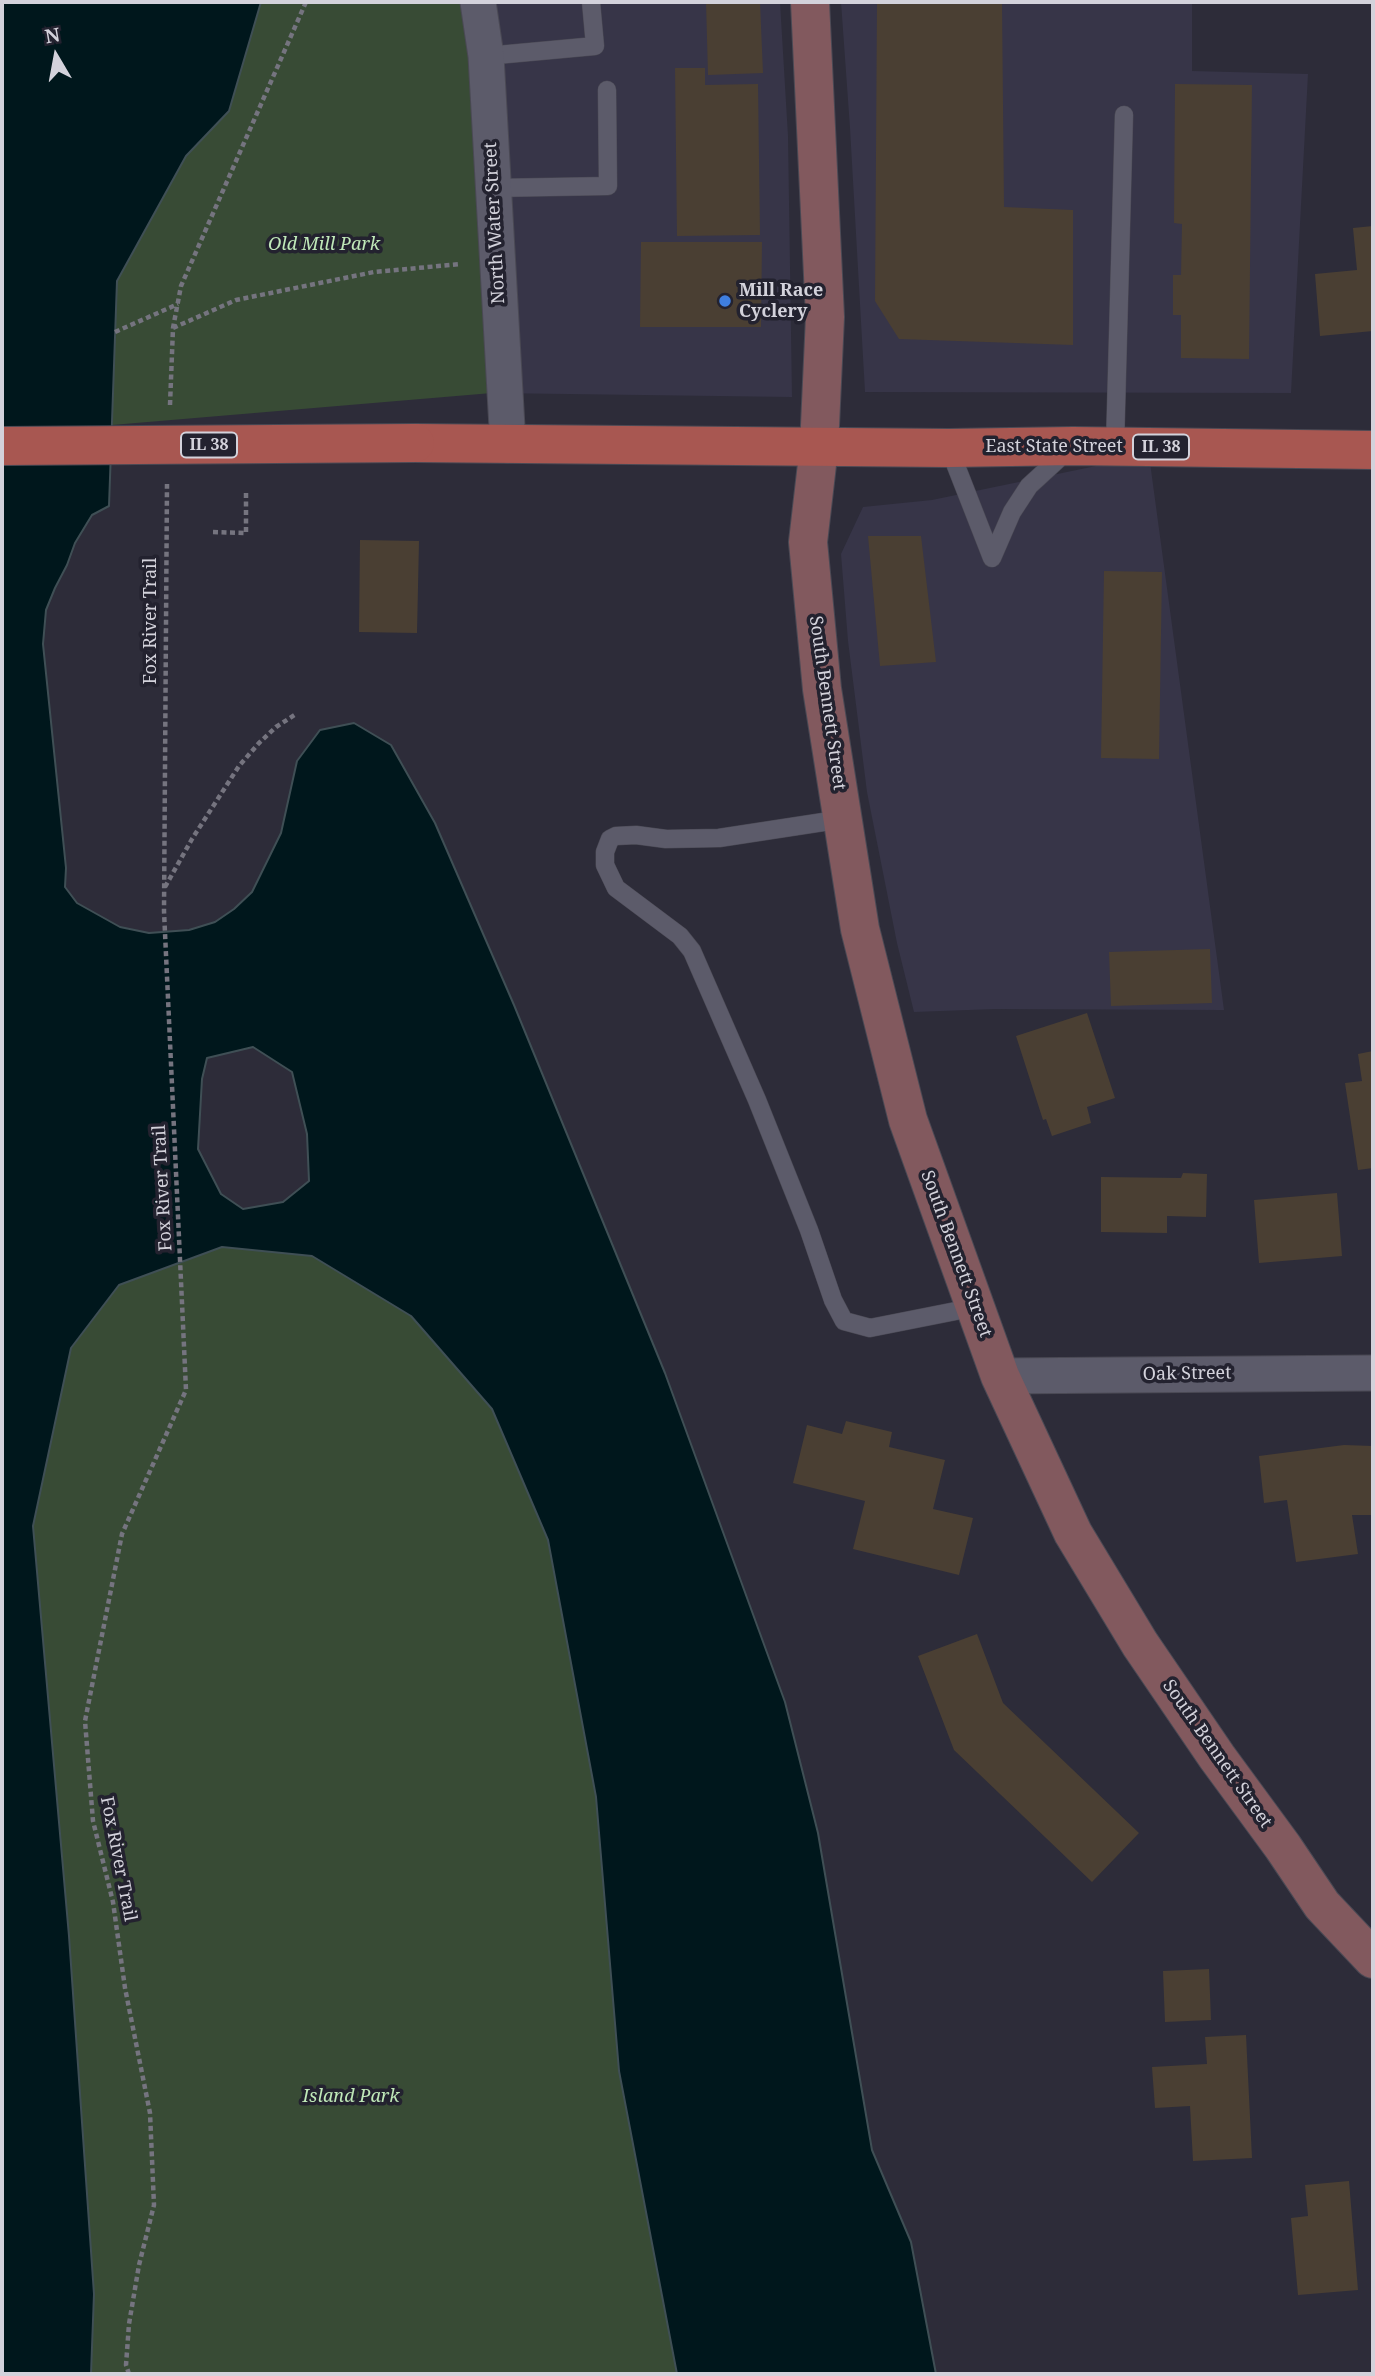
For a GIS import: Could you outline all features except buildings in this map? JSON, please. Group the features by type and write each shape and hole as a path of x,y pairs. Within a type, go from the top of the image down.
{"main road":[{"name":"South Bennett Street","path":"810,2 825,317 819,447 808,542 822,690 860,929 908,1120 1000,1376 1073,1532 1140,1644 1322,1905 1373,1959"},
{"name":"IL 38","path":"2,446 415,443 819,447"},
{"name":"East State Street","path":"819,447 1115,446 1373,450"}],"street":[{"name":"North Water Street","path":"478,2 486,57 508,445"},
{"name":"Oak Street","path":"1000,1376 1373,1373"}],"lane":[{"path":"486,57 595,46 591,2"},
{"path":"493,188 608,186 607,90"},
{"path":"1115,446 1124,115"},
{"path":"949,448 992,558 1012,512 1029,486 1073,446"},
{"path":"843,819 719,838 616,836 610,839 605,852 605,865 616,888 680,936 692,951 757,1100 809,1230 833,1300 844,1321 870,1328 976,1307"}],"path":[{"path":"170,415 173,328 181,286 306,2"},
{"path":"173,328 236,300 374,272 472,263"},
{"path":"115,332 178,304"},
{"name":"Fox River Trail","path":"129,2374 126,2365 130,2324 139,2265 154,2205 150,2113 125,1988 113,1902 93,1821 85,1721 122,1534 186,1390 164,911 167,480"},
{"path":"213,532 246,533 246,492"},
{"path":"164,889 192,839 239,766 258,743 296,714"}],"shaded area":[{"path":"468,2 780,2 788,136 792,397 492,393"},
{"path":"841,2 1192,2 1192,71 1308,74 1291,393 865,392"},
{"path":"1149,455 1224,1010 995,1009 914,1012 897,943 867,792 848,641 841,554 863,507 932,500"}],"green space":[{"name":"Old Mill Park","path":"261,2 468,2 492,393 112,425 117,281 186,155 229,111"},
{"name":"Island Park","path":"222,1247 312,1256 411,1316 492,1409 548,1540 596,1797 619,2071 677,2374 91,2374 94,2294 69,1936 33,1526 71,1349 119,1285"}],"water":[{"path":"2,2 261,2 229,111 186,156 117,281 109,506 92,515 75,543 46,610 43,644 66,868 65,887 77,903 120,927 149,933 189,930 215,922 252,892 281,833 297,761 320,730 354,723 391,745 435,823 514,1005 665,1373 785,1702 818,1833 872,2150 911,2242 936,2374 677,2374 619,2071 596,1797 548,1540 492,1409 411,1316 312,1256 222,1247 119,1285 71,1348 33,1526 69,1936 94,2294 91,2374 2,2374","holes":["253,1047 292,1072 307,1134 309,1181 283,1202 243,1209 221,1194 198,1149 202,1079 207,1058"]}],"place":[{"name":"Mill Race Cyclery","path":"725,301"}]}
